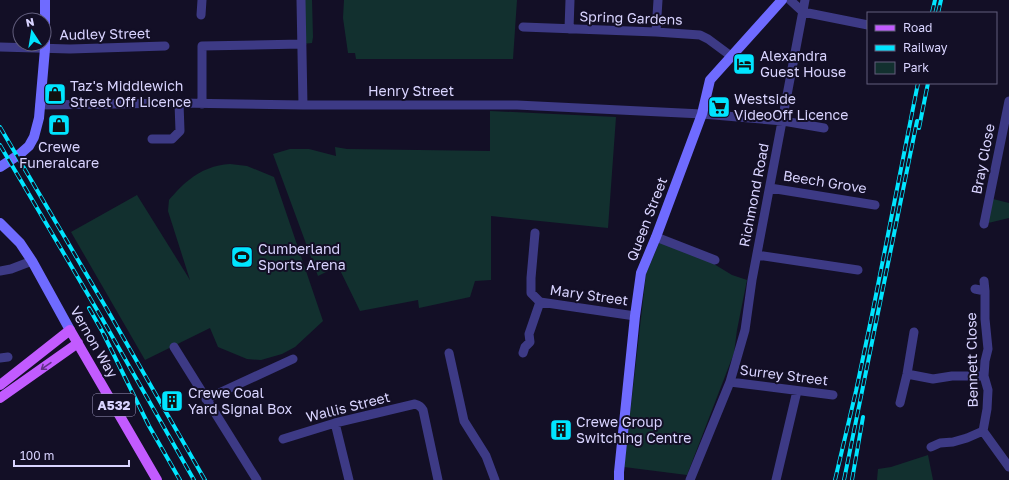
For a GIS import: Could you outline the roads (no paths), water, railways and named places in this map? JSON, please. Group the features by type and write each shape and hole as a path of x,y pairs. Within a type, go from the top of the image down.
{"main road":[{"name":"Vernon Way","path":"70,330 157,480"},
{"path":"0,385 70,330"},
{"path":"0,398 78,343"}],"street":[{"path":"45,0 45,12"},
{"path":"201,16 202,0"},
{"path":"301,0 303,105"},
{"path":"569,29 570,0"},
{"path":"656,32 658,0"},
{"name":"Queen Street","path":"619,480 635,316 641,273 702,114 710,80 782,0"},
{"path":"790,0 803,12 867,25"},
{"name":"Richmond Road","path":"690,480 730,382 745,330 752,280 805,0"},
{"name":"Spring Gardens","path":"523,28 656,32 700,35 731,56"},
{"path":"202,104 202,46 302,44"},
{"name":"Audley Street","path":"52,49 165,46"},
{"name":"Audley Street","path":"0,47 12,48"},
{"path":"0,167 20,154 29,146 34,137 39,118 45,52"},
{"name":"Bray Close","path":"984,224 1009,101"},
{"path":"152,139 172,140 180,131 179,103"},
{"name":"Henry Street","path":"40,105 179,103 303,105 517,105 702,114 783,121 824,128"},
{"name":"Beech Grove","path":"770,188 875,205"},
{"name":"Vernon Way","path":"0,223 20,243 32,260 70,330"},
{"name":"Mary Street","path":"535,233 531,293 540,302 635,316"},
{"path":"656,237 715,260"},
{"path":"757,255 858,270"},
{"path":"0,271 11,269 32,260"},
{"name":"Bennett Close","path":"983,431 987,409 988,390 984,376 984,361 988,349 985,319 986,291 984,281"},
{"path":"975,289 986,291"},
{"name":"Mary Street","path":"523,353 525,347 530,342 529,334 540,302"},
{"path":"900,403 907,374 914,332"},
{"path":"174,346 257,480"},
{"path":"449,353 464,421 486,456 495,480"},
{"path":"206,399 293,359"},
{"path":"907,374 933,379 952,376 984,376"},
{"name":"Surrey Street","path":"730,382 834,395"},
{"path":"776,480 797,391"},
{"name":"Wallis Street","path":"283,439 336,423 415,404 420,406 423,410 438,480"},
{"path":"336,423 349,480"},
{"path":"931,447 940,443 953,442 967,438 983,431 1009,467"}],"railway":[{"path":"932,12 935,0"},
{"path":"938,12 941,0"},
{"path":"835,480 873,310 918,84"},
{"path":"919,128 928,84"},
{"path":"844,480 917,121"},
{"path":"0,127 205,480"},
{"path":"0,145 100,315 194,480"},
{"path":"89,308 106,338"},
{"path":"103,333 149,426 180,480"},
{"path":"852,480 863,417"}],"place":[{"name":"Alexandra Guest House","path":"744,64"},
{"name":"Taz's Middlewich Street Off Licence","path":"55,94"},
{"name":"Westside VideoOff Licence","path":"719,107"},
{"name":"Crewe Funeralcare","path":"59,125"},
{"name":"Cumberland Sports Arena","path":"242,257"},
{"name":"Crewe Coal Yard Signal Box","path":"172,401"},
{"name":"Crewe Group Switching Centre","path":"561,430"}]}
